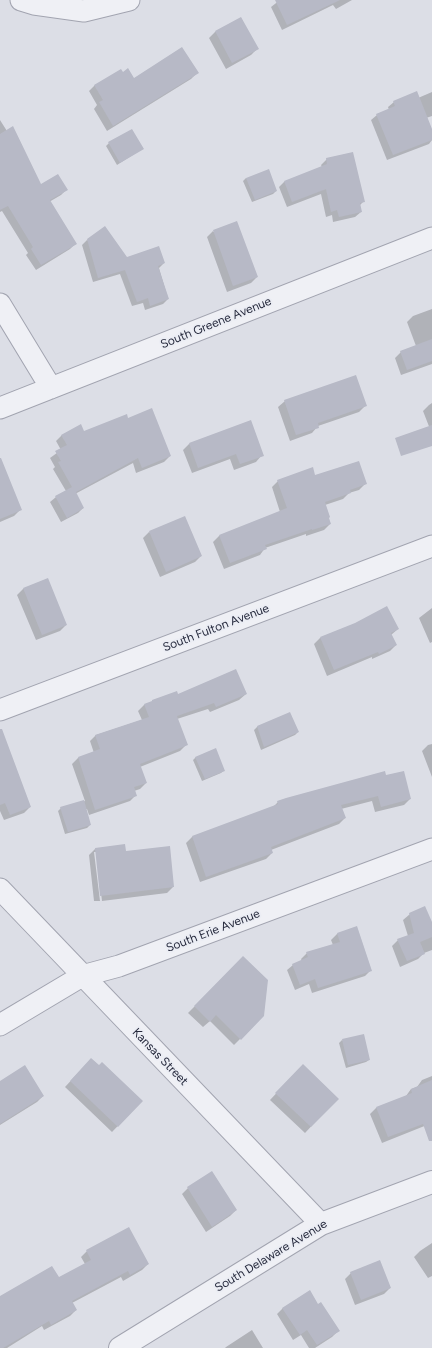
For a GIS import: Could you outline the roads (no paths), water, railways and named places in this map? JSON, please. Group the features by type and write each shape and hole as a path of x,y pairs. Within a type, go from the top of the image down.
{"street":[{"path":"21,0 34,4 84,11 129,0"},
{"name":"South Greene Avenue","path":"0,408 432,238"},
{"path":"0,304 51,388"},
{"name":"South Fulton Avenue","path":"0,710 432,546"},
{"name":"South Erie Avenue","path":"0,1025 82,976 119,966 432,849"},
{"name":"Kansas Street","path":"0,889 321,1224"},
{"name":"South Delaware Avenue","path":"120,1348 321,1224 432,1182"}]}
